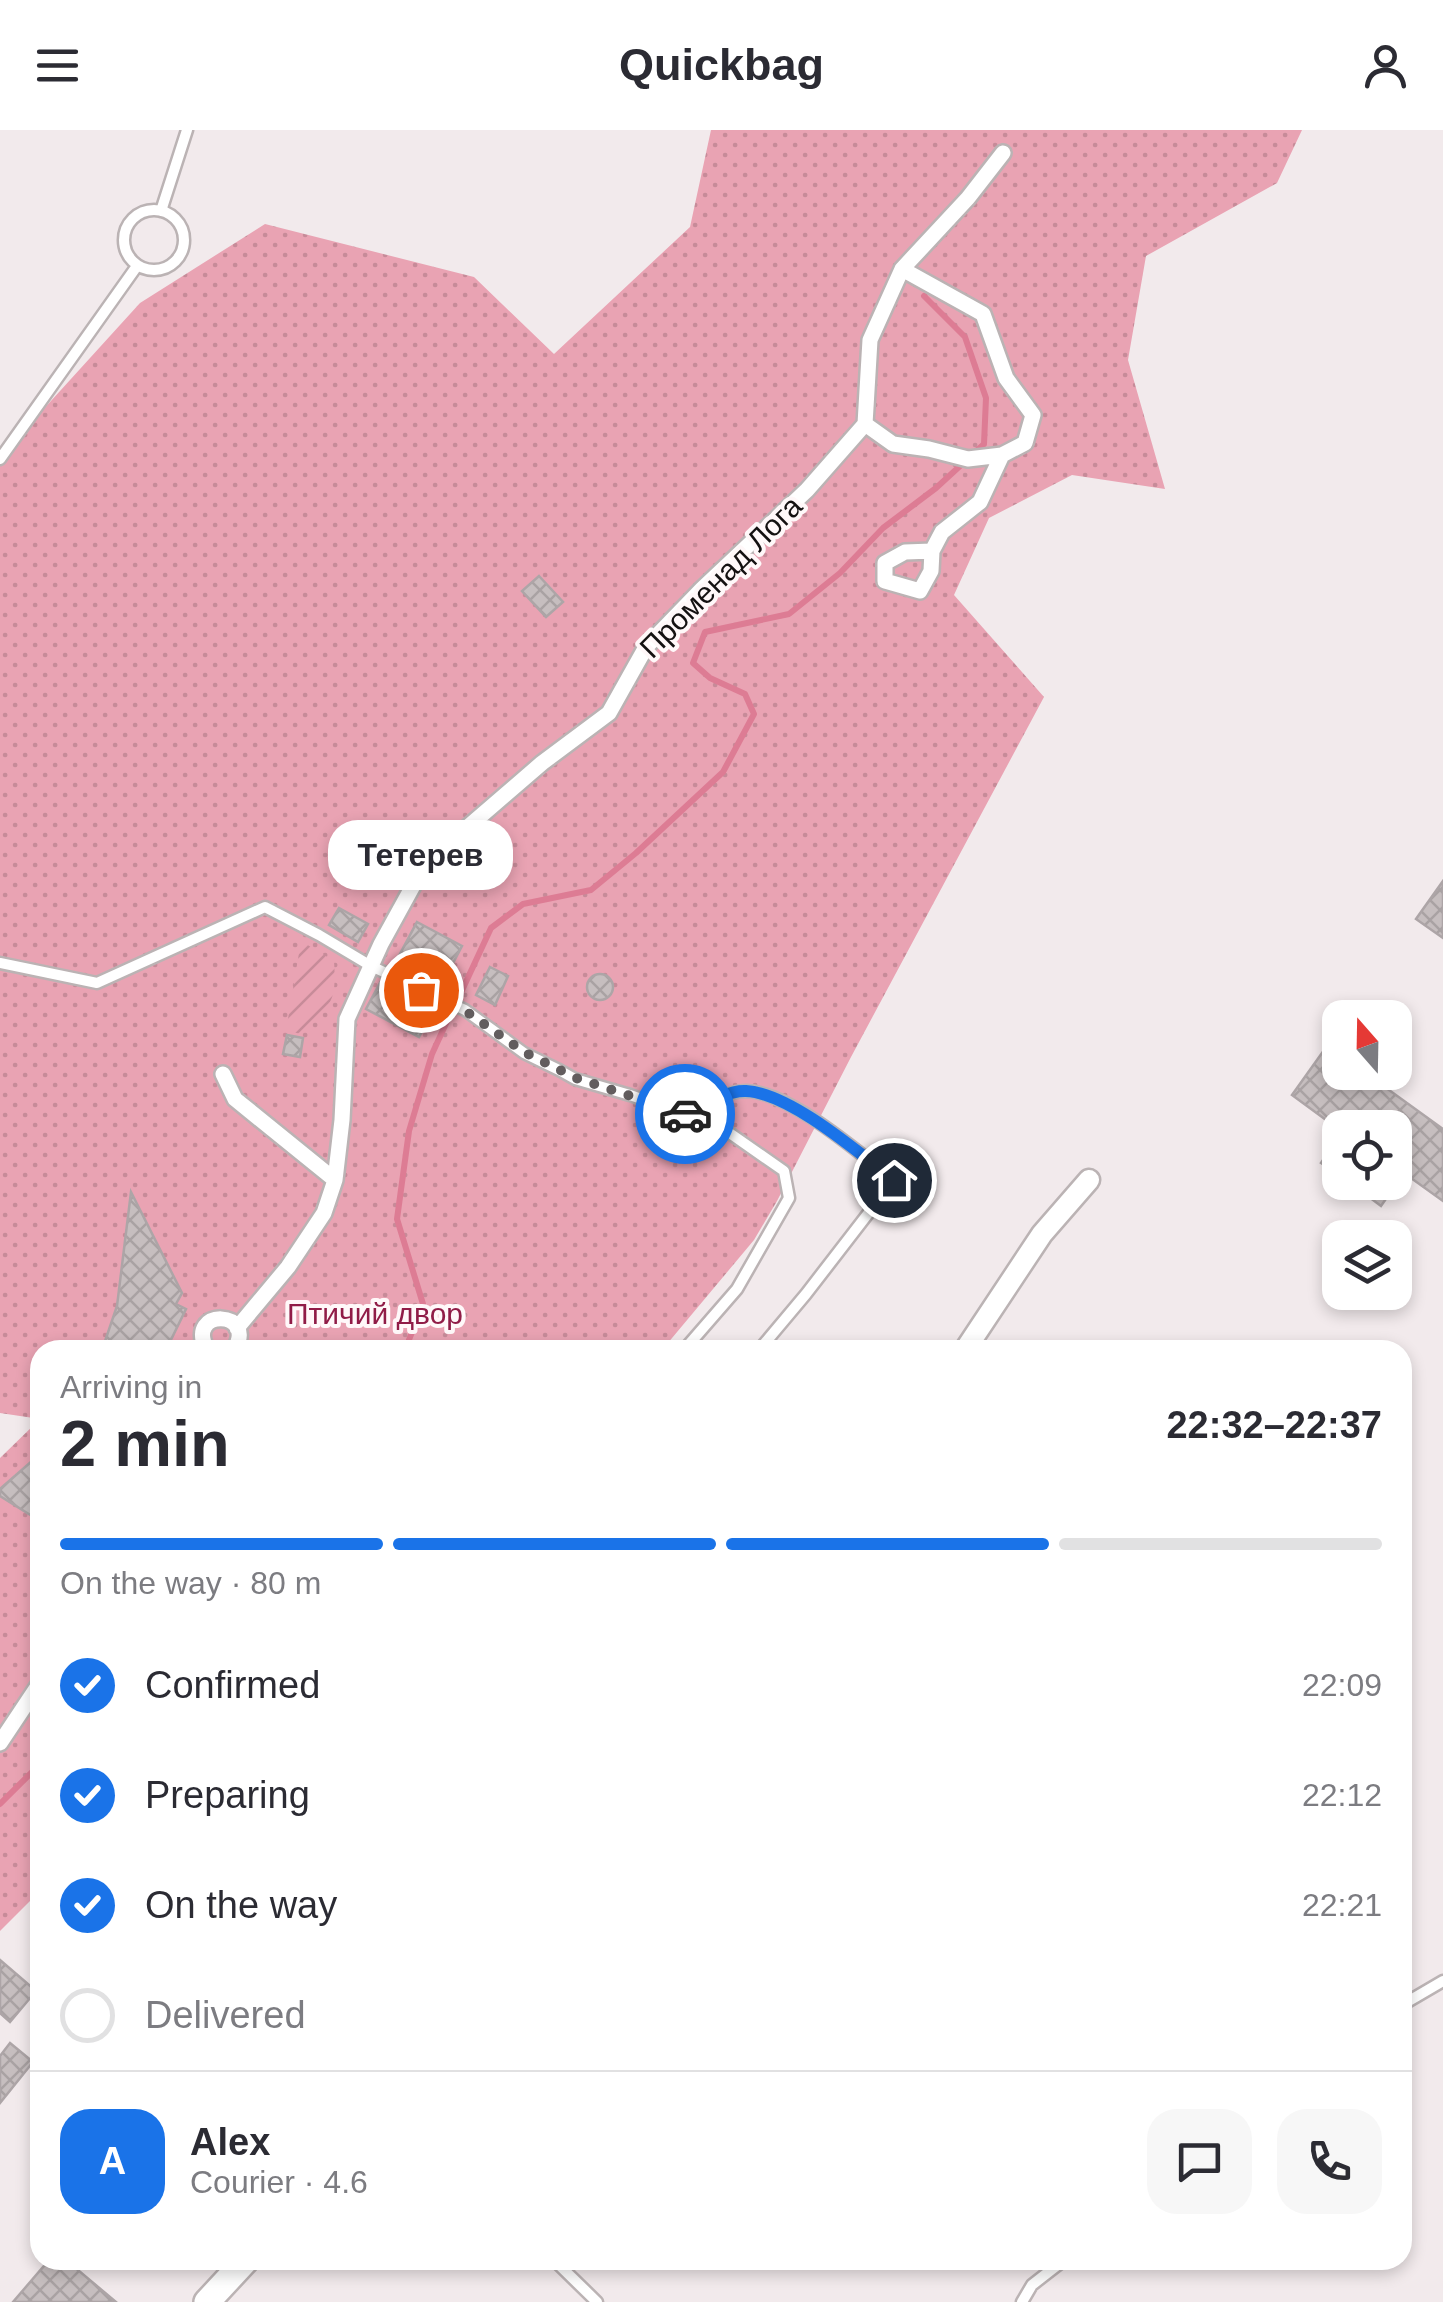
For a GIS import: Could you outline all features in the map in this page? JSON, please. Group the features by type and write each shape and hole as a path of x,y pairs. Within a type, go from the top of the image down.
{"street":[{"path":"902,269 983,314 1006,378 1033,414 1024,444 1002,455 968,459 929,448 893,444 864,424 870,340 902,269 968,198 1003,153"},
{"name":"Променад Лога","path":"237,1328 288,1267 324,1213 334,1180 342,1120 347,1018 425,864 608,712 646,647 807,490 864,424"},
{"path":"932,551 942,532 980,502 1002,455"},
{"path":"223,1074 236,1099 334,1180"},
{"path":"973,1340 1042,1234 1089,1180"},
{"path":"203,1340 205,1326 220,1318 226,1318 237,1328 239,1340"},
{"path":"0,1743 30,1698"},
{"path":"207,2302 237,2270"}],"lane":[{"path":"161,211 186,130"},
{"path":"161,211 170,215 182,231 181,252 168,267 158,270 138,266 126,251 124,232 134,217 161,211"},
{"path":"0,459 138,266"},
{"path":"0,963 98,983 265,907 370,966 464,1010 524,1052 576,1078 721,1127 784,1171 789,1198 737,1289 693,1340"},
{"path":"688,1116 725,1095 747,1091 783,1102 826,1128 894,1180 767,1340"},
{"path":"1412,1999 1443,1981"},
{"path":"564,2270 598,2302"},
{"path":"1022,2302 1032,2286 1052,2270"}],"green space":[{"name":"Птичий двор","path":"711,130 1302,130 1277,183 1146,256 1128,360 1165,489 1072,475 989,518 954,595 1044,697 754,1240 670,1340 30,1340 30,1418 0,1413 0,457 140,303 265,224 474,277 554,354 690,227"},
{"path":"301,941 334,961 335,976 330,1003 302,1034 286,1031"},
{"path":"30,1429 30,1901 0,1931 0,1458"}],"building":[{"path":"539,576 563,602 546,617 522,591"},
{"path":"1443,881 1443,938 1416,919"},
{"path":"339,908 368,924 358,942 329,925"},
{"path":"417,922 462,946 440,988 393,967"},
{"path":"490,967 508,976 495,1005 476,995"},
{"path":"600,974 609,978 613,987 609,996 600,1000 591,996 587,987 591,978"},
{"path":"381,981 435,1008 419,1037 366,1009"},
{"path":"287,1035 303,1038 300,1057 283,1054"},
{"path":"1322,1053 1322,1090 1389,1090 1443,1129 1443,1201 1412,1179 1412,1110 1322,1110 1322,1117 1292,1095"},
{"path":"131,1192 182,1293 176,1304 186,1309 171,1340 105,1340 117,1306"},
{"path":"30,1463 30,1515 0,1496 0,1489"},
{"path":"0,1960 30,1986 30,1998 10,2022 0,2013"},
{"path":"10,2043 30,2060 30,2066 0,2103 0,2056"},
{"path":"40,2270 78,2270 116,2302 13,2302"}],"waterway":[{"path":"458,999 491,928 523,904 591,890 723,772 754,714 745,694 710,678 693,663 705,632 789,614 840,573 883,528 936,488 984,444 986,398 965,337 924,296"},
{"path":"409,1340 423,1304 397,1219 409,1131 432,1054 449,1017"},
{"path":"0,1804 30,1774"}],"way so far":[{"path":"421,990 464,1010 524,1052 576,1078 685,1114"}],"place":[{"name":"Тетерев","path":"421,990"}],"route":[{"path":"685,1114 688,1116 725,1095 747,1091 783,1102 826,1128 894,1180"}]}
